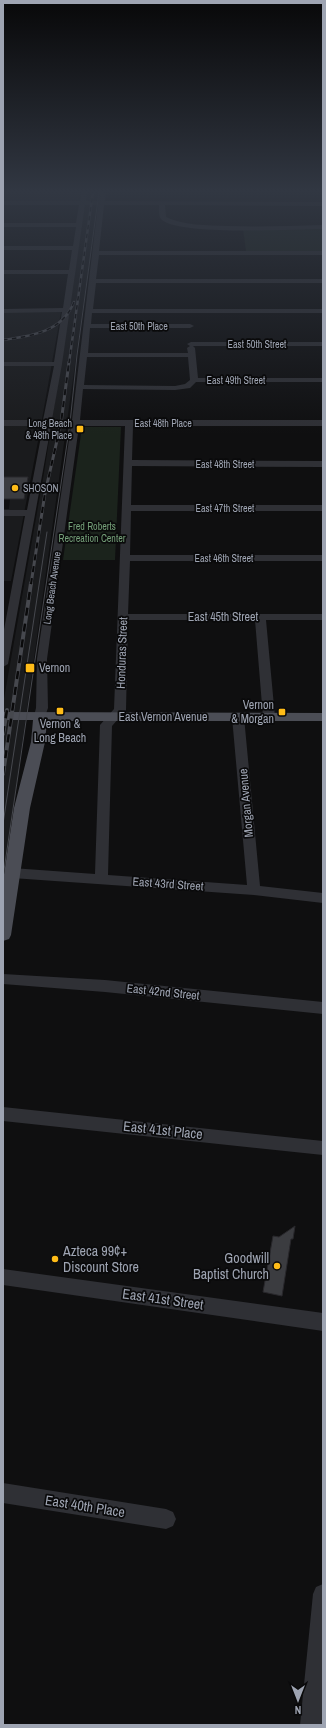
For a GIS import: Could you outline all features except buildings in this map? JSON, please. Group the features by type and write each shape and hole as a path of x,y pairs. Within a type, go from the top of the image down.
{"main road":[{"name":"East Vernon Avenue","path":"3,716 323,717"},
{"name":"Long Beach Avenue","path":"3,936 22,808 38,742 40,716"}],"street":[{"path":"3,664 58,364 72,273"},
{"name":"Long Beach Avenue","path":"40,716 42,708 42,659 75,423 93,273"},
{"path":"92,281 323,281"},
{"path":"3,310 66,310"},
{"path":"89,311 323,311"},
{"path":"190,311 191,355 194,380"},
{"name":"East 50th Place","path":"87,326 191,335"},
{"name":"East 50th Street","path":"191,335 323,344"},
{"path":"83,355 191,355"},
{"path":"3,364 58,364"},
{"name":"East 49th Street","path":"79,387 175,388 187,386 194,380 323,380"},
{"name":"East 48th Place","path":"3,423 323,423"},
{"name":"Honduras Street","path":"101,879 106,725 120,710 129,423"},
{"name":"East 48th Street","path":"128,463 323,464"},
{"name":"East 47th Street","path":"127,508 323,508"},
{"path":"3,513 30,513"},
{"name":"East 46th Street","path":"125,558 323,558"},
{"name":"East 45th Street","path":"123,617 323,617"},
{"path":"260,617 269,717"},
{"name":"Morgan Avenue","path":"238,717 254,890"},
{"name":"East 43rd Street","path":"12,874 254,890 323,898"},
{"name":"East 42nd Street","path":"3,979 105,986 323,1008"},
{"name":"East 41st Place","path":"3,1114 323,1148"},
{"name":"East 41st Street","path":"3,1277 323,1322"},
{"name":"East 40th Place","path":"3,1493 166,1519"},
{"path":"310,1725 323,1594"}],"shaded area":[{"path":"75,273 88,273 3,881 3,704 44,473"},
{"path":"3,312 61,312 11,581 3,581 3,509 9,509 10,499 3,499"}],"green space":[{"name":"Fred Roberts Recreation Center","path":"82,427 121,427 115,560 63,560"}],"tram line":[{"path":"3,877 70,423 88,273"},
{"path":"3,824 47,532"}],"railway":[{"path":"69,363 82,273"},
{"path":"3,340 25,337 45,331 62,320 69,312 74,302"},
{"path":"31,584 45,493 61,423 69,362"},
{"path":"3,774 31,583"},
{"path":"3,734 7,710"}],"place":[{"name":"Long Beach & 48th Place","path":"80,429"},
{"name":"SHOSON","path":"15,488"},
{"name":"Vernon","path":"30,668"},
{"name":"Vernon & Long Beach","path":"60,711"},
{"name":"Vernon & Morgan","path":"282,712"},
{"name":"Azteca 99¢+ Discount Store","path":"55,1259"},
{"name":"Goodwill Baptist Church","path":"277,1266"}]}
